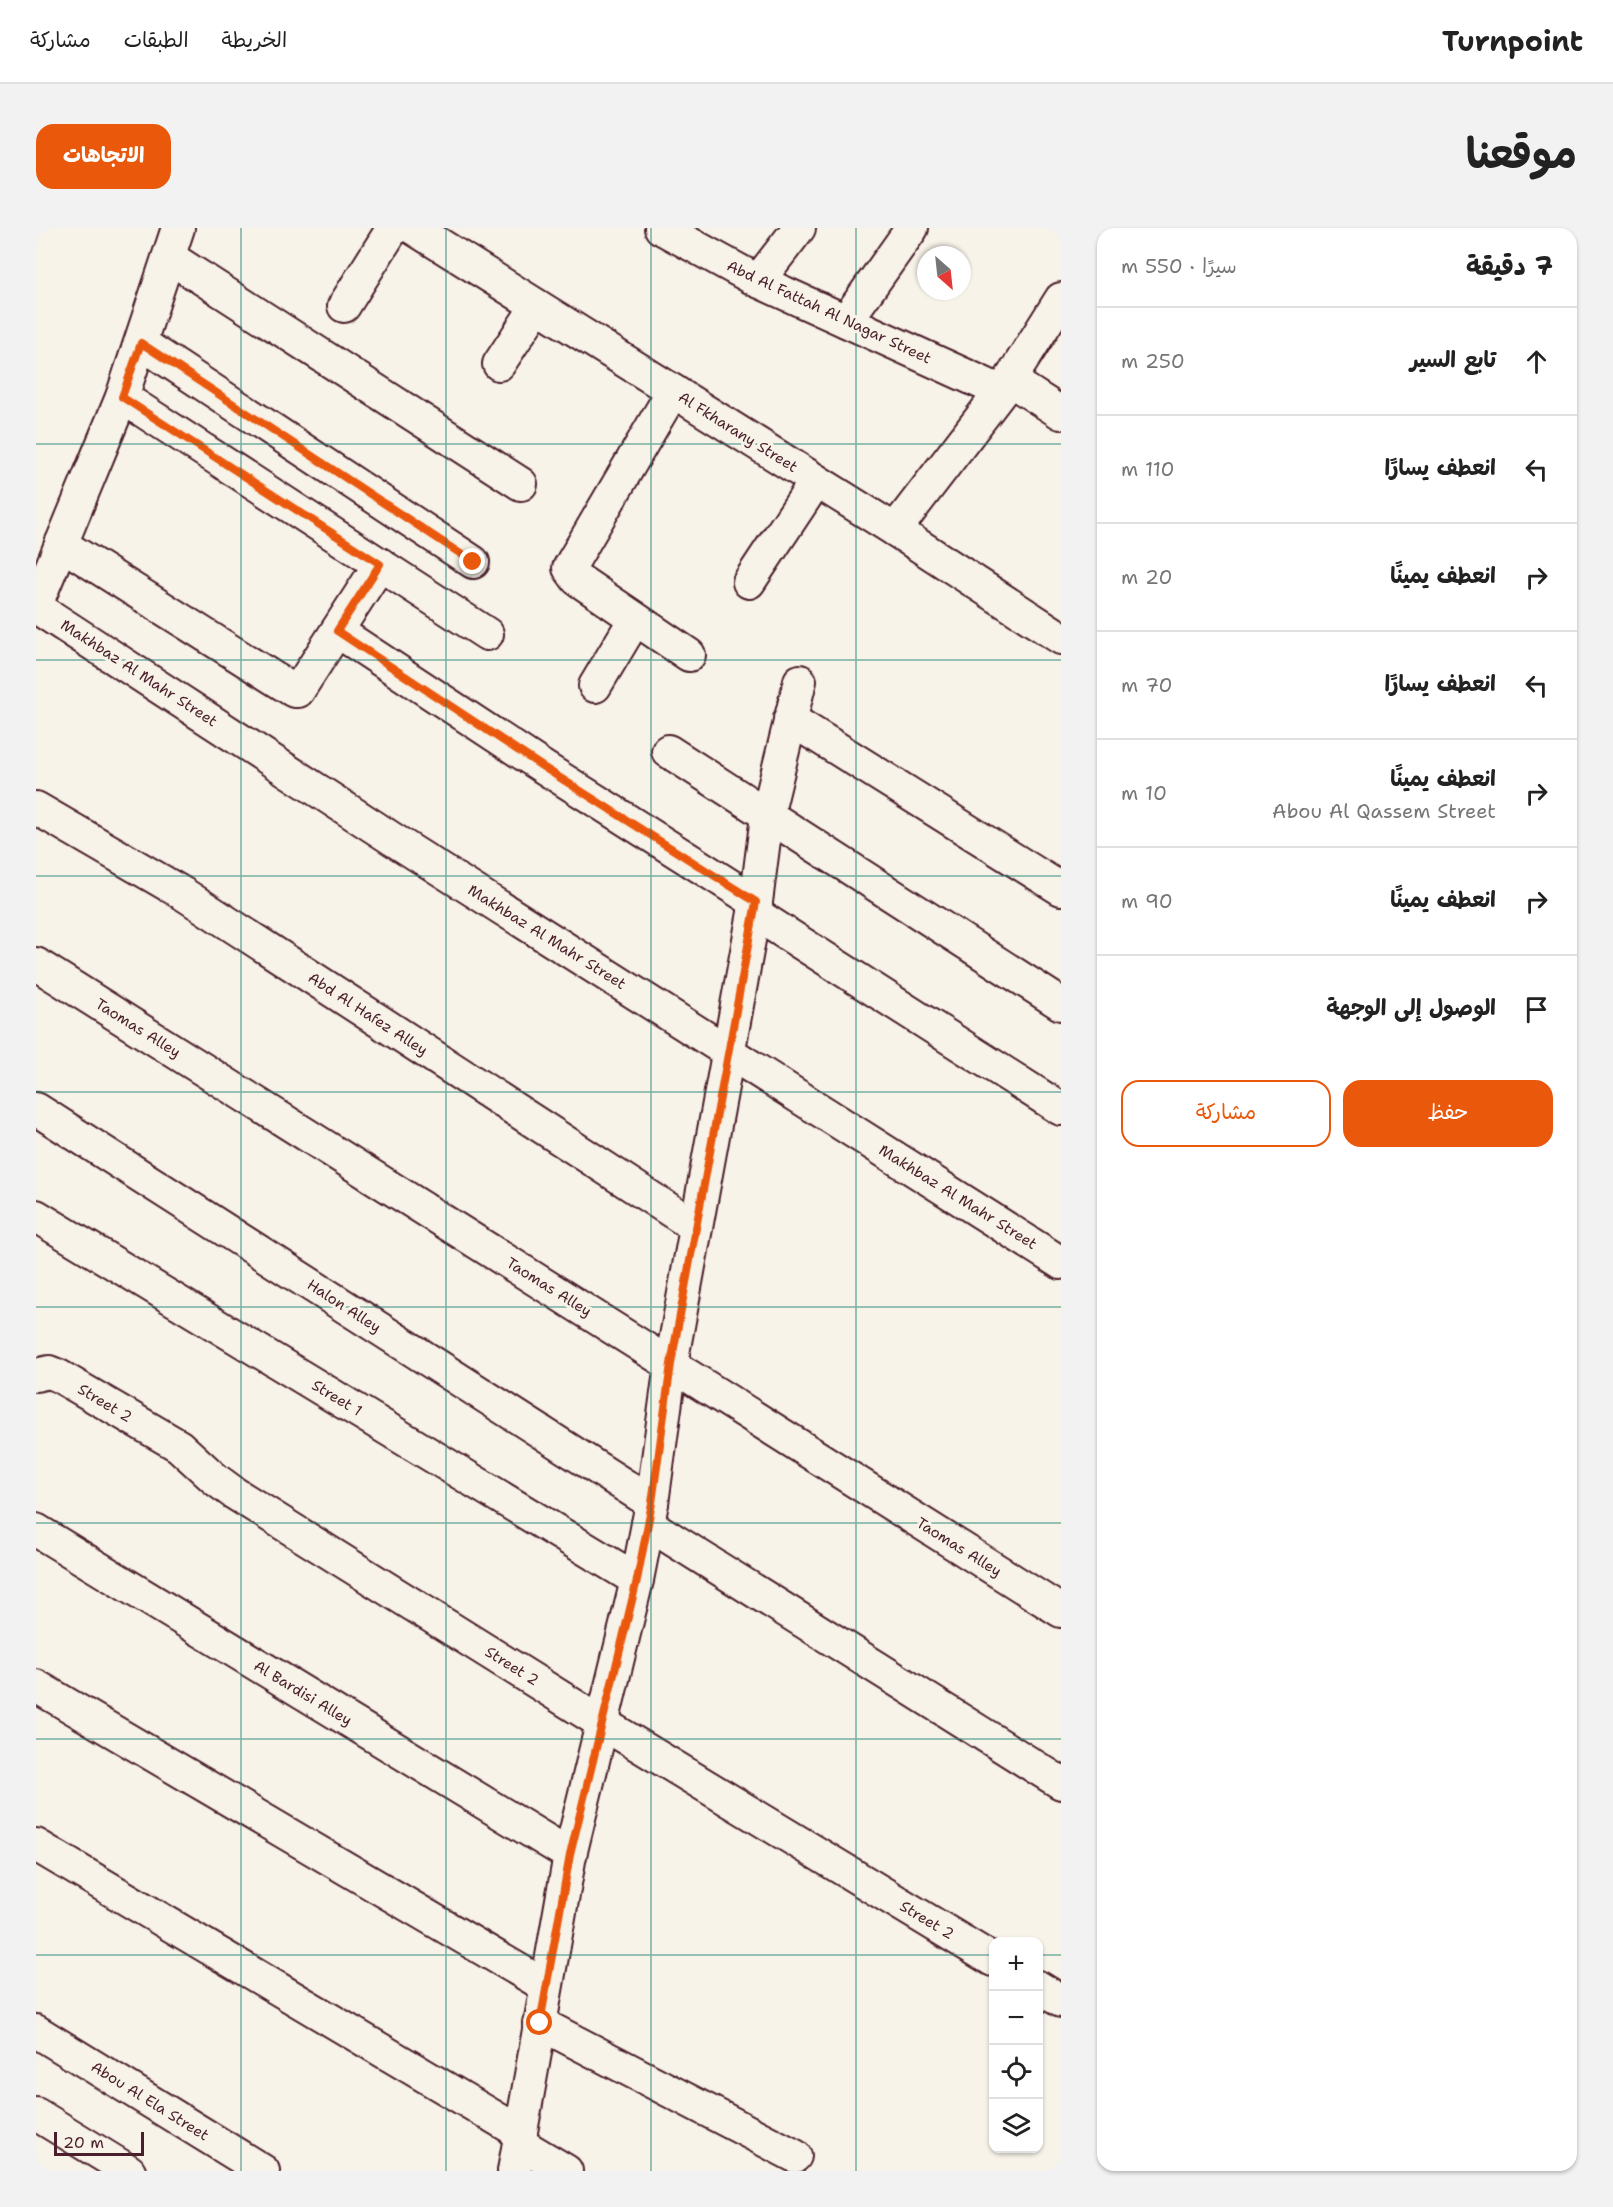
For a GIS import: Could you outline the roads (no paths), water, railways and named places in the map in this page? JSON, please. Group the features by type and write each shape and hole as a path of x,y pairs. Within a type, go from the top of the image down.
{"street":[{"path":"36,606 122,397 178,228"},
{"path":"344,306 393,228"},
{"name":"Al Fkharany Street","path":"413,228 896,530 1061,638"},
{"name":"Abd Al Fattah Al Nagar Street","path":"661,228 758,281 846,321 1005,386 1061,413"},
{"path":"758,281 799,228"},
{"path":"846,321 912,228"},
{"path":"169,257 521,484"},
{"path":"896,530 1005,386 1061,299"},
{"path":"499,364 537,306"},
{"path":"141,343 473,562"},
{"path":"673,391 569,568 577,579 689,655"},
{"path":"122,397 487,634"},
{"path":"749,582 816,481"},
{"path":"61,544 294,691 298,691 380,564"},
{"name":"Makhbaz Al Mahr Street","path":"36,606 384,833 1061,1263"},
{"path":"595,686 635,619"},
{"path":"337,631 1061,1109"},
{"path":"518,2149 570,1855 637,1580 650,1514 671,1364 755,907 767,816 800,681"},
{"path":"790,719 1061,889"},
{"path":"668,751 1061,1004"},
{"name":"Abd Al Hafez Alley","path":"36,808 182,893 696,1227"},
{"name":"Taomas Alley","path":"36,963 1061,1611"},
{"name":"Halon Alley","path":"36,1109 1061,1783"},
{"name":"Street 1","path":"36,1216 637,1580"},
{"name":"Street 2","path":"36,1375 49,1372 59,1376 179,1446 234,1493 602,1723 989,1958"},
{"name":"Al Bardisi Alley","path":"36,1530 570,1855"},
{"path":"36,1686 546,1986"},
{"path":"36,1845 518,2149 566,2171"},
{"path":"1043,1990 1061,2001"},
{"path":"540,2023 795,2156"},
{"name":"Abou Al Ela Street","path":"36,2031 263,2171"},
{"path":"36,2114 113,2167"}]}
